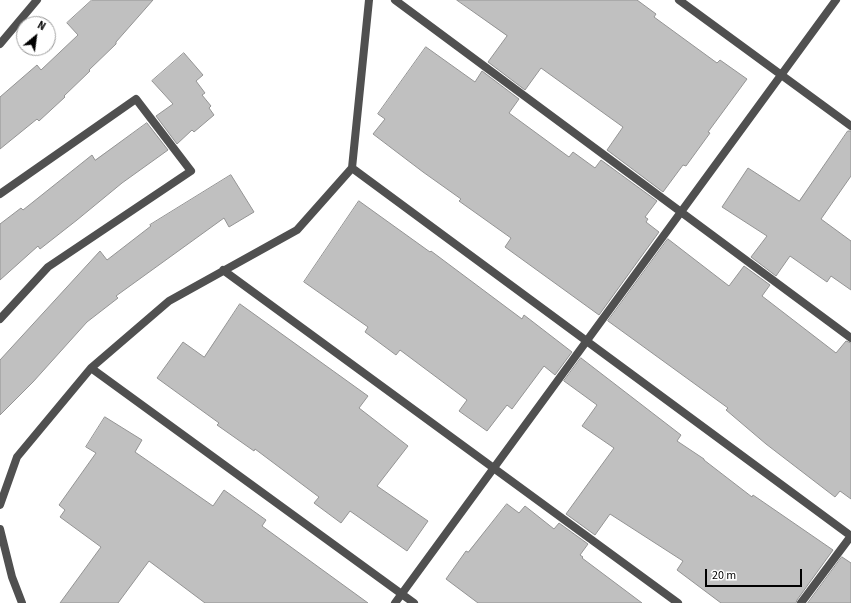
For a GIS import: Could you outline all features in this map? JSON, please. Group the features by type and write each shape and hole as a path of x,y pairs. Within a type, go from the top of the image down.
{"street":[{"path":"0,44 37,0"},
{"path":"0,505 17,458 91,368 169,301 296,230 352,168 369,0"},
{"path":"395,0 851,338"},
{"path":"679,0 851,126"},
{"path":"395,603 836,0"},
{"path":"0,194 136,99 191,171 48,267 0,319"},
{"path":"352,168 851,536 801,603"},
{"path":"223,270 678,603"},
{"path":"91,368 414,603"},
{"path":"0,528 12,577 22,603"}],"building":[{"path":"92,0 153,0 116,42 116,44 89,70 90,71 64,96 65,97 39,121 37,119 0,149 0,97 37,65 41,70 78,35 67,23"},
{"path":"457,0 637,0 656,14 654,17 717,63 720,60 747,79 708,132 710,133 686,166 683,165 663,192 607,150 623,127 541,68 525,90 488,62 507,36"},
{"path":"426,47 475,82 482,71 519,99 509,113 569,157 573,152 595,168 601,160 657,201 645,217 648,219 646,222 659,232 599,315 505,247 511,238 459,201 461,199 373,134 385,119 378,114"},
{"path":"184,53 203,75 196,81 205,93 202,95 211,106 209,108 214,115 194,132 192,130 177,144 156,116 173,104 152,81"},
{"path":"147,123 168,150 122,183 40,249 38,246 0,280 0,224 21,208 23,210 92,155 95,160"},
{"path":"848,131 851,131 851,176 821,219 851,241 851,290 831,276 827,282 790,256 776,276 751,257 767,236 722,207 748,168 799,201"},
{"path":"231,175 254,212 229,227 224,218 116,296 118,298 87,322 33,382 0,415 0,360 100,251 107,260 151,226 150,225"},
{"path":"359,201 430,252 431,251 522,319 524,315 572,352 555,375 544,366 512,409 507,405 487,431 459,411 467,400 400,350 396,355 365,332 368,327 304,282"},
{"path":"668,239 729,286 744,266 770,285 762,296 836,353 846,341 851,343 851,499 840,491 835,497 766,444 726,410 728,408 608,321"},
{"path":"240,304 368,396 359,408 408,446 377,486 428,521 407,551 350,511 341,523 314,503 319,497 255,449 254,451 217,425 219,423 157,378 183,342 204,357"},
{"path":"581,358 681,435 677,441 704,459 752,497 753,495 833,550 796,603 721,603 677,570 683,561 610,514 595,535 566,514 614,448 582,426 597,405 564,381"},
{"path":"105,417 142,440 135,452 213,506 224,490 266,520 262,526 368,603 205,603 149,561 118,603 60,603 101,547 60,517 65,510 59,505 96,453 86,447"},
{"path":"507,504 519,513 525,506 554,529 559,523 588,544 580,555 583,557 582,558 642,603 478,603 446,579 466,551 468,552"},
{"path":"842,557 851,563 851,603 808,603"}]}
